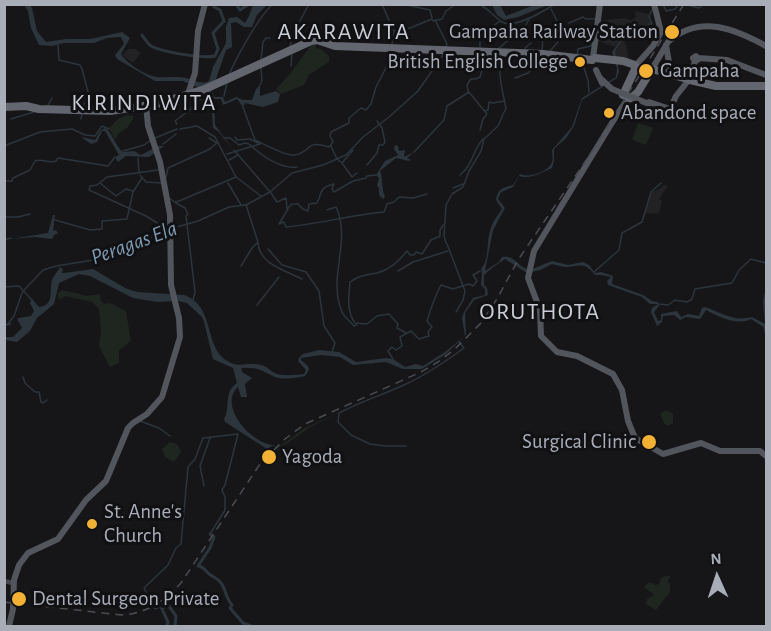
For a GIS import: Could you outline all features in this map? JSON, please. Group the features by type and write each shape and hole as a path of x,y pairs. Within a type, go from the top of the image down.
{"highway":[{"path":"4,107 26,106 110,111 146,105 207,88 314,40 336,46 544,54 615,60 636,65 624,93 633,97 652,69 721,86 763,86"}],"main road":[{"path":"188,94 196,66 198,31 205,4"},
{"path":"601,4 591,59 602,79 612,89 671,109 676,96 689,79 699,59 723,59 766,75"},
{"path":"636,65 653,46 661,32 655,7"},
{"path":"652,69 668,43 695,26 735,30 766,46"},
{"path":"668,43 671,74"},
{"path":"602,79 624,93"},
{"path":"633,97 618,113 534,251 529,272 530,285 540,310 542,338 557,352 578,356 613,374 622,390 628,421 637,441 663,454 701,443 720,451 760,451 766,456"},
{"path":"9,627 14,603 13,584 19,565 28,553 58,539 86,500 106,481 128,428 147,414 162,397 180,337 173,294 171,229 156,150 148,126 146,105"},
{"path":"4,581 13,584"}],"shaded area":[{"path":"24,5 30,5 32,8 37,31 46,42 90,39 122,32 130,38 121,54 137,68 152,76 183,77 203,82 209,81 213,67 226,43 226,27 229,18 237,17 245,23 253,5 267,5 257,15 252,27 244,27 236,22 231,23 232,47 226,50 216,79 208,87 215,97 223,97 225,102 236,97 252,100 260,85 260,96 276,91 280,94 278,102 263,107 245,103 243,107 237,99 223,105 221,99 214,99 215,125 235,152 213,128 211,95 205,88 199,88 183,81 155,81 117,59 115,55 124,44 121,37 107,38 94,43 39,45"},
{"path":"492,5 500,5 506,16 534,5 548,5 504,20 497,15"},
{"path":"636,11 648,14 652,24 646,30 624,35 615,47 596,40 599,21 623,18 631,20 636,17"},
{"path":"637,32 625,36 615,51 619,71 617,78 582,100 574,126 566,138 554,149 552,168 541,173 532,176 519,176 513,187 501,192 498,199 505,208 493,230 485,271 499,262 502,257 514,259 530,270 552,261 568,265 583,262 589,265 595,273 601,272 613,276 612,284 658,302 659,306 654,312 658,321 661,320 661,314 677,311 681,317 688,314 699,316 702,308 705,307 734,318 752,317 765,324 763,301 766,287 765,328 751,319 734,321 706,310 700,319 686,317 680,320 674,315 663,316 662,322 657,326 651,312 652,308 658,304 650,304 642,297 608,285 607,281 611,277 595,275 589,268 583,266 566,267 552,264 527,273 505,259 484,275 484,285 488,295 474,300 465,313 465,336 462,318 464,312 473,298 485,295 485,289 481,285 481,269 486,261 491,228 502,209 496,200 498,193 513,185 520,174 537,174 549,167 552,161 552,150 572,127 582,98 616,77 617,68 612,52 624,35"},
{"path":"624,38 629,61 616,59 614,55"},
{"path":"312,44 316,44 316,48 329,56 329,62 309,75 304,85 281,94 276,89"},
{"path":"128,49 136,49 141,53 133,63 122,55"},
{"path":"127,115 133,116 133,119 115,140 109,128 118,119"},
{"path":"638,123 653,128 646,145 632,140"},
{"path":"105,128 123,152 134,151 141,155 158,146 164,146 149,157 126,156 118,162 115,157 119,155 105,131 102,131 97,142 91,144 81,137 95,140 100,131"},
{"path":"395,145 398,146 399,151 405,150 404,157 414,152 407,158 411,160 396,158 380,171 385,197 383,199 379,195 377,186 379,178 376,175 385,161 398,155 394,149"},
{"path":"664,185 668,186 659,199 662,201 659,214 645,213 652,192"},
{"path":"53,215 55,215 53,231 56,230 58,233 52,239 35,237 11,239 48,233"},
{"path":"60,267 63,269 62,273 93,269 125,288 137,292 185,295 202,309 215,347 229,362 240,365 261,365 280,375 304,374 306,370 298,361 299,358 303,354 319,350 339,352 356,362 386,358 393,359 405,367 416,364 423,366 465,336 446,354 422,369 403,369 386,362 353,365 340,357 321,355 301,358 309,370 305,376 278,378 255,369 241,368 242,372 252,378 245,384 247,397 241,397 238,387 233,395 232,404 235,414 248,432 257,439 274,445 267,449 225,422 230,391 237,383 233,368 213,359 202,317 187,303 133,298 90,276 79,274 59,283 54,304 37,318 30,331 17,342 5,340 5,337 13,337 22,328 17,319 31,316 34,311 30,303 32,299 39,307 47,303 52,280"},
{"path":"62,290 87,296 100,294 104,304 110,303 126,311 131,341 119,350 119,363 110,367 99,346 101,331 99,309 92,302 65,296 59,300 58,293"},
{"path":"666,410 673,414 673,423 667,426 660,414"},
{"path":"339,412 309,428 279,449 273,446 278,448 303,429"},
{"path":"170,442 177,444 181,452 174,462 165,457 162,449"},
{"path":"665,576 671,578 668,579 670,592 656,610 646,604 647,599 654,595 644,587 649,582 659,584 661,578"}],"waterway":[{"path":"142,35 151,46 164,51 192,56 215,56 218,49 213,33 224,21 220,10 214,7 214,4"},
{"path":"236,4 240,10 249,4"},
{"path":"229,75 255,27 273,4"},
{"path":"290,47 293,34 309,4"},
{"path":"382,4 393,30"},
{"path":"402,4 430,10 432,18"},
{"path":"392,44 394,31 410,28 432,19 433,21 442,19 446,11 456,4"},
{"name":"Peragas Ela","path":"479,4 507,24 529,18 555,4"},
{"path":"663,4 666,11 675,9 679,4"},
{"path":"684,4 699,8 705,4"},
{"path":"551,9 564,35 592,38 591,46 578,49 577,56"},
{"path":"635,33 643,33 649,28 649,24 652,24 649,16 652,10"},
{"path":"569,23 583,17 595,19"},
{"name":"Peragas Ela","path":"498,49 526,25 529,19"},
{"path":"435,20 447,44 445,48"},
{"path":"461,37 485,32 500,21"},
{"path":"542,52 543,35"},
{"path":"261,60 263,42 266,38 270,38"},
{"path":"480,42 480,48"},
{"path":"549,52 558,42"},
{"path":"525,51 531,43"},
{"path":"58,45 59,60 80,65 82,69 90,99 82,106"},
{"path":"243,107 255,140 270,147 291,155 301,153 316,144 329,147 333,142 331,132 349,123 349,118 361,108 366,110 371,104 376,87 388,64 390,51"},
{"path":"241,266 258,242 246,205 270,192 292,173 323,165 346,155 363,137 418,91 445,52"},
{"path":"291,66 292,54"},
{"name":"Peragas Ela","path":"446,243 444,236 446,205 452,194 463,187 481,151 484,139 498,126 506,108 498,54"},
{"path":"526,55 531,68"},
{"path":"480,56 483,67 480,77 471,79 467,85 468,91 487,114 480,130"},
{"path":"515,78 528,73 535,66 538,69 543,68 545,58"},
{"path":"582,62 589,92"},
{"path":"260,85 261,68"},
{"path":"224,96 227,83"},
{"path":"414,152 444,120 447,106 469,92"},
{"path":"47,107 52,98"},
{"path":"177,124 175,121 191,109 196,101 211,98"},
{"path":"485,111 488,110 489,102 504,101"},
{"path":"11,119 34,112"},
{"path":"81,119 82,113"},
{"path":"367,165 377,153 379,145 385,142 382,128 377,121"},
{"path":"4,146 40,132 72,129 85,135 95,136 102,126 109,129"},
{"path":"180,129 197,126 215,137 236,177 261,196"},
{"path":"155,138 177,129"},
{"path":"163,144 176,134"},
{"path":"227,154 260,144 250,139 237,140 235,137"},
{"path":"209,138 217,143"},
{"name":"Peragas Ela","path":"224,138 230,138 239,145 249,144 277,164 297,167"},
{"path":"460,175 468,167 483,139"},
{"path":"123,151 144,145 151,140"},
{"path":"166,177 168,168 210,149 218,142"},
{"path":"331,146 337,159 342,163 353,150"},
{"name":"Peragas Ela","path":"234,150 277,202 286,198 287,209 292,204 298,204 308,211 309,204 317,203 325,187 334,184 332,189 334,192 353,181 376,175"},
{"path":"229,160 238,155"},
{"path":"4,181 12,181 13,178 30,170 38,160 53,162 58,158 108,166 115,157"},
{"path":"138,158 139,172"},
{"path":"342,163 352,177 357,173"},
{"path":"158,170 107,177 97,185 90,186 89,190 146,216 167,229"},
{"path":"140,175 146,182 161,183"},
{"path":"169,198 175,202 179,201 236,177"},
{"path":"55,220 90,230 102,229 102,221 127,219 133,192 142,178"},
{"path":"100,183 116,196 126,189 133,191"},
{"path":"228,183 241,205"},
{"path":"594,272 619,250 622,233 642,222 651,192 661,183"},
{"name":"Peragas Ela","path":"453,188 463,184"},
{"path":"395,201 399,197 413,198 427,194"},
{"path":"288,209 279,224 284,222 286,227 384,212 387,204 394,202"},
{"path":"176,203 185,208 188,214 186,216 195,292 193,300"},
{"name":"Peragas Ela","path":"173,228 198,221 229,207 245,205"},
{"path":"327,210 336,207 342,233 338,299 344,316 354,326 357,325"},
{"path":"4,217 30,214"},
{"path":"406,333 397,328 398,324 389,314 377,316 367,324 355,323 349,308 350,282 359,277 386,270 407,251 410,255 416,252 422,254 431,240 440,236 443,225"},
{"name":"Peragas Ela","path":"26,288 43,270 100,259 169,230"},
{"path":"4,240 11,238"},
{"path":"258,243 268,262 302,279"},
{"path":"447,244 465,291 456,312"},
{"path":"268,249 282,265 306,272 319,291 324,326 335,343 332,352"},
{"path":"398,271 413,262 448,251"},
{"path":"659,304 668,305 675,300 687,302 692,299 695,289 732,283 739,270 751,259 766,263"},
{"path":"393,359 388,351 392,347 396,350 402,346 400,337 411,331 419,339 429,336 428,332 432,327 427,321 441,285 453,289 469,284 473,286 477,281 473,275 480,271"},
{"path":"257,305 279,277"},
{"path":"4,287 19,286 32,300"},
{"name":"Peragas Ela","path":"7,325 14,316 25,289"},
{"name":"Peragas Ela","path":"4,325 11,324"},
{"path":"764,326 766,335"},
{"path":"406,446 370,444 351,435 338,422 339,413 428,373 464,348 459,342"},
{"path":"23,377 25,383 35,392 39,392 41,402 47,400"},
{"path":"140,421 159,428 170,436"},
{"path":"167,606 155,609 144,588 168,565 176,548 181,544 188,467 195,459 203,438 238,434 222,490 225,497 225,510 210,534"},
{"path":"204,486 200,466 210,438"},
{"path":"210,534 214,537 210,548 198,566 220,581 232,605 230,608 243,623 251,626"},
{"path":"168,605 176,616 175,626"},
{"path":"162,609 168,622 167,626"}],"railway":[{"path":"4,602 121,615 139,612 154,605 181,583 260,464 285,439 305,424 421,372 455,349 481,323 497,299 518,260 589,156 684,4"}],"place":[{"name":"Gampaha Railway Station","path":"672,32"},
{"name":"British English College","path":"580,62"},
{"name":"Gampaha","path":"646,71"},
{"name":"Abandond space","path":"609,113"},
{"name":"Surgical Clinic","path":"649,442"},
{"name":"Yagoda","path":"269,457"},
{"name":"St. Anne's Church","path":"92,524"},
{"name":"Dental Surgeon Private","path":"19,599"}],"district":[{"name":"AKARAWITA","path":"344,32"},
{"name":"KIRINDIWITA","path":"144,103"},
{"name":"ORUTHOTA","path":"540,312"}]}
